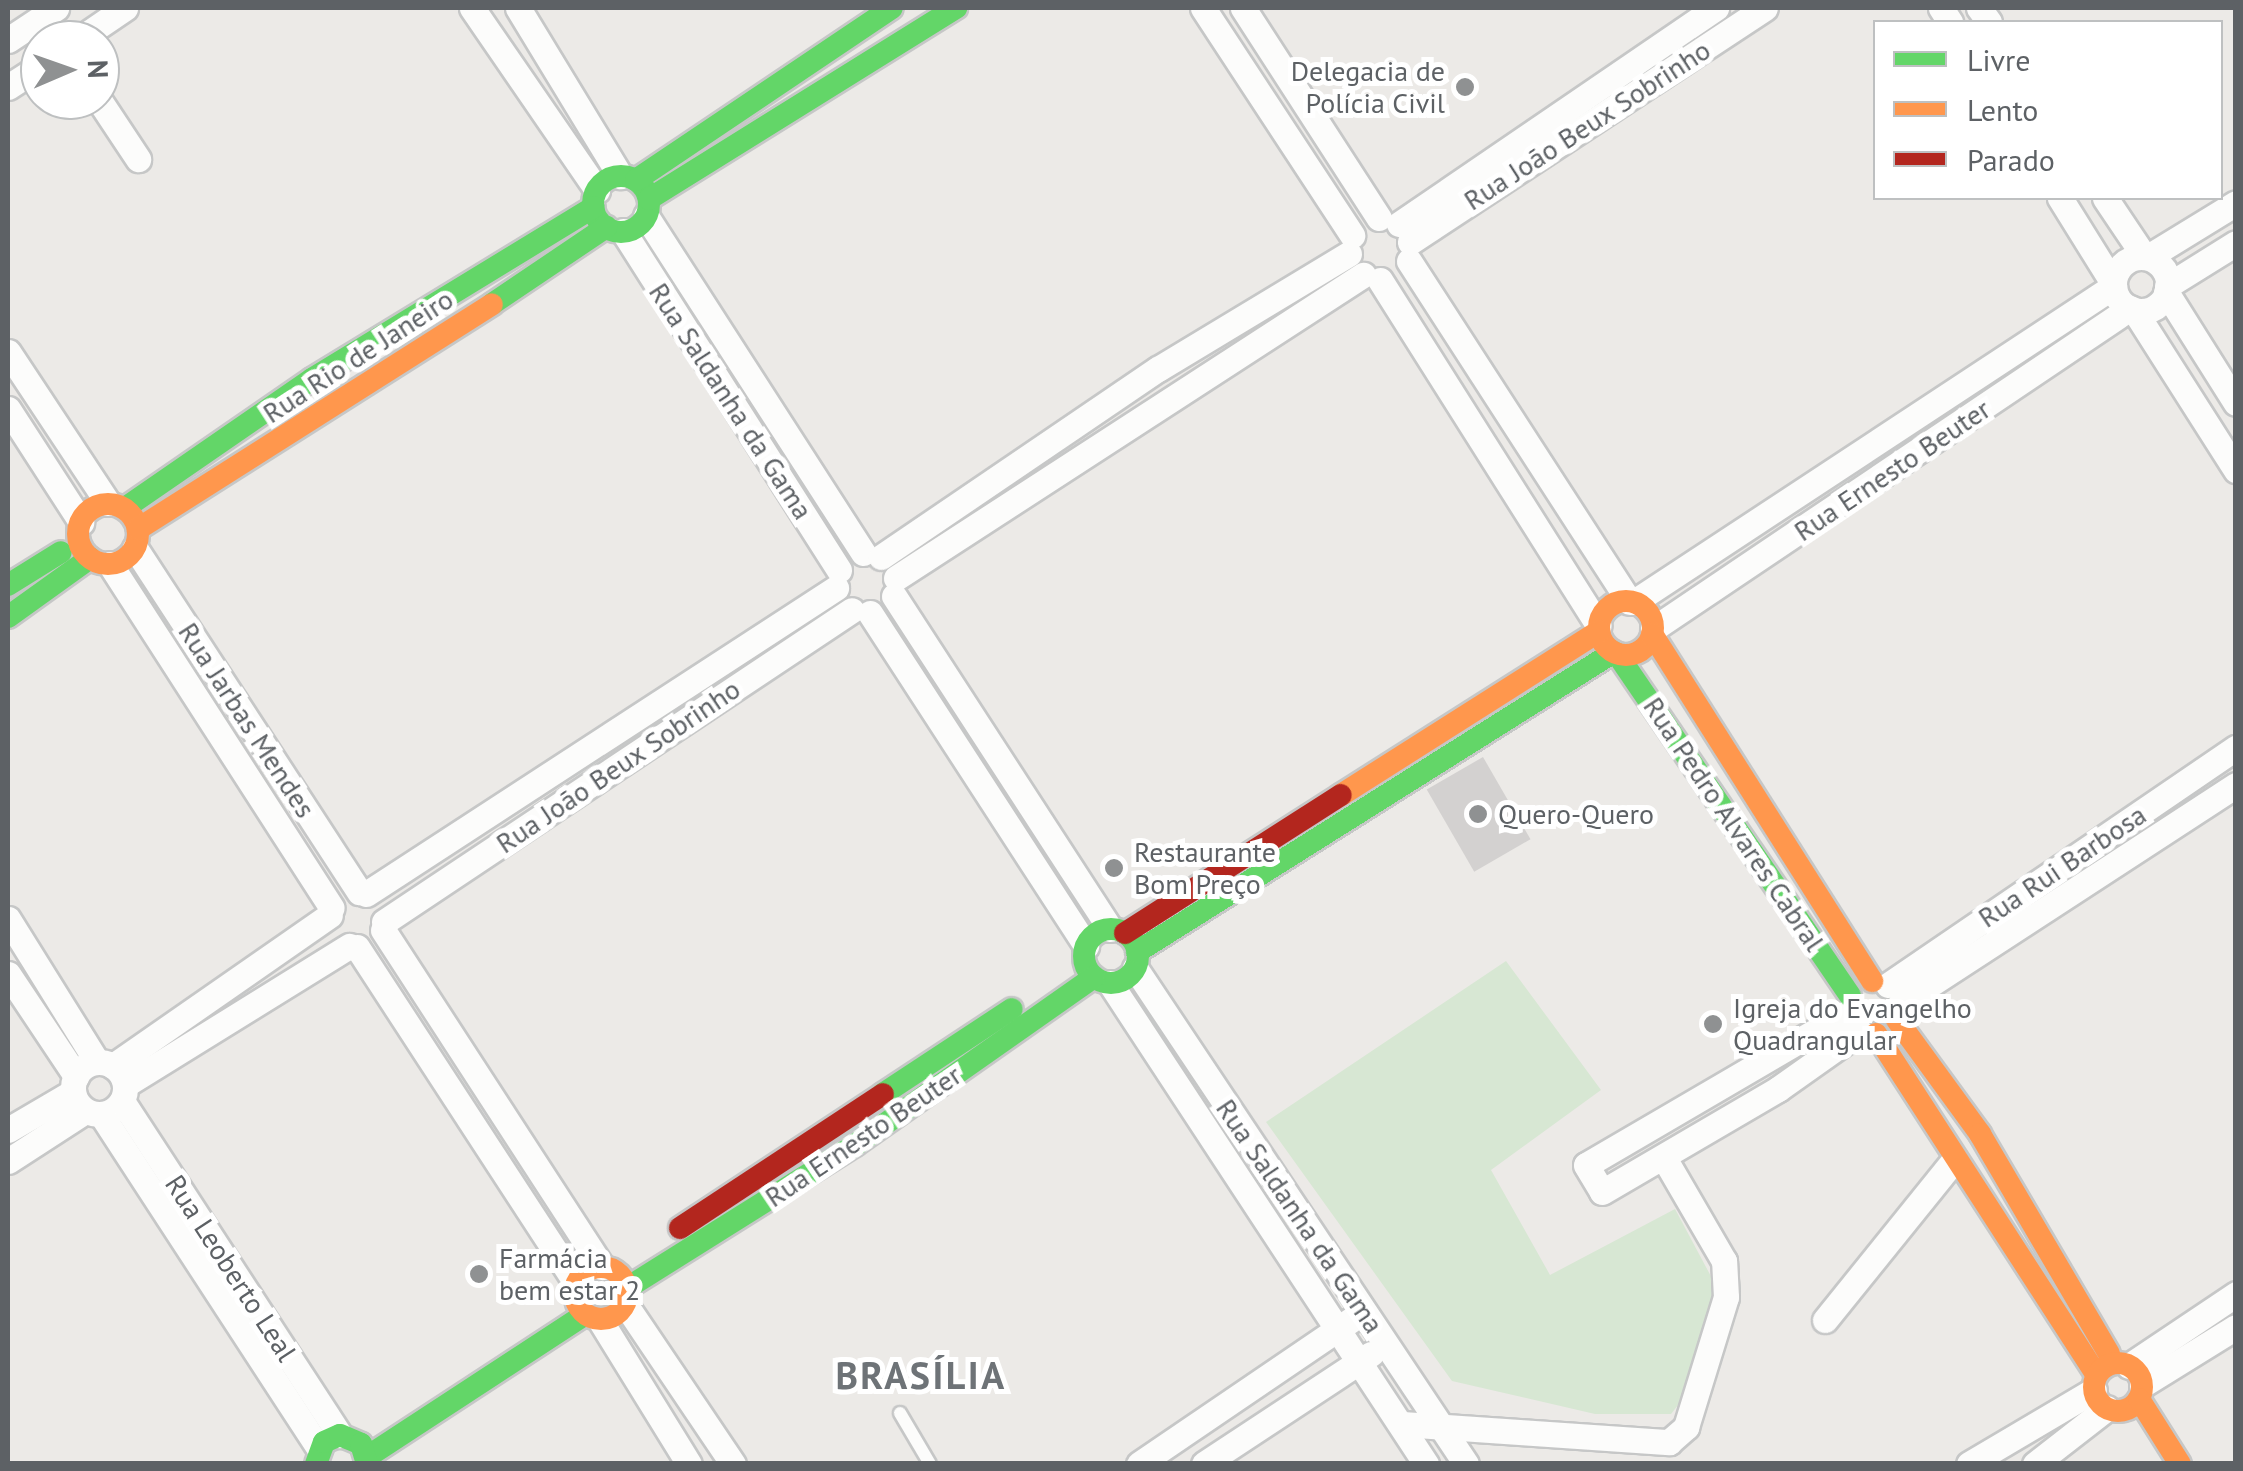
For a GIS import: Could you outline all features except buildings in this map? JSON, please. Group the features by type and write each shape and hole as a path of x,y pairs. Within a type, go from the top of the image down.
{"street":[{"path":"8,40 56,8"},
{"name":"Rua Saldanha da Gama","path":"472,8 712,373 838,579 1426,1464"},
{"name":"Rua Saldanha da Gama","path":"518,8 1466,1464"},
{"path":"605,214 638,193 863,16 892,8"},
{"path":"904,8 919,31"},
{"path":"605,214 956,8"},
{"path":"1203,8 1361,261 1478,436 1615,653"},
{"path":"1094,968 1615,653 1638,652 1652,632 1508,415 1399,236 1243,8"},
{"name":"Rua João Beux Sobrinho","path":"1399,236 1716,8"},
{"name":"Rua João Beux Sobrinho","path":"1399,236 1764,8"},
{"path":"510,70 545,46"},
{"path":"112,120 138,159"},
{"path":"2061,200 2236,470"},
{"path":"2106,200 2146,257 2165,272 2167,289 2236,403"},
{"path":"2114,284 2126,260 2146,257 2236,203"},
{"name":"Rua Rio de Janeiro","path":"90,546 117,506 312,379 605,214"},
{"name":"Rua Rio de Janeiro","path":"90,546 137,538 334,410 605,214"},
{"path":"1361,261 1399,236"},
{"path":"884,571 1399,236"},
{"path":"2132,309 2157,305 2167,289 2236,243"},
{"name":"Rua Ernesto Beuter","path":"1632,602 2114,284"},
{"name":"Rua Ernesto Beuter","path":"1652,632 2132,309"},
{"path":"8,352 137,538"},
{"path":"712,373 740,354"},
{"path":"312,379 334,410"},
{"name":"Rua Jarbas Mendes","path":"8,410 90,546 331,912 336,938 353,947"},
{"path":"1478,436 1508,415"},
{"path":"1524,508 1556,487"},
{"name":"Rua Jarbas Mendes","path":"137,538 384,926"},
{"path":"8,585 90,546"},
{"path":"8,617 90,546"},
{"name":"Rua João Beux Sobrinho","path":"331,912 838,579 884,571"},
{"name":"Rua João Beux Sobrinho","path":"353,947 861,612 884,571"},
{"path":"1094,968 1599,628 1609,606 1632,602"},
{"name":"Rua Pedro Alvares Cabral","path":"1652,632 1980,1134 2156,1464"},
{"name":"Rua Pedro Alvares Cabral","path":"1615,653 1954,1160 2118,1387 2180,1464"},
{"name":"Rua Rui Barbosa","path":"1889,998 2112,832 2236,748"},
{"name":"Rua Rui Barbosa","path":"1889,998 2127,860 2236,784"},
{"path":"2112,832 2127,860"},
{"path":"8,1161 331,912"},
{"name":"Rua Leoberto Leal","path":"8,919 99,1088"},
{"path":"384,926 733,1464"},
{"path":"8,1130 99,1088 353,947 689,1464"},
{"name":"Rua Ernesto Beuter","path":"618,1283 837,1118 1094,968"},
{"name":"Rua Ernesto Beuter","path":"618,1283 855,1146 1094,968"},
{"name":"Rua Leoberto Leal","path":"8,974 99,1088 344,1451"},
{"path":"1889,998 1858,1018 1759,1060 1586,1165 1602,1192 1778,1090 1858,1018 1889,998"},
{"path":"1759,1060 1778,1090"},
{"path":"1402,1424 1669,1442 1686,1427 1726,1297 1724,1261 1664,1158"},
{"path":"1825,1320 1954,1160"},
{"path":"344,1451 618,1283"},
{"path":"584,1304 618,1283"},
{"path":"2035,1464 2118,1387 2236,1294"},
{"path":"1139,1464 1364,1312"},
{"path":"1968,1464 2008,1436 2118,1387 2236,1327"},
{"path":"1204,1464 1386,1344"},
{"path":"2008,1436 2025,1464"}],"lane":[{"path":"900,1412 930,1464"}],"green space":[{"path":"1506,961 1601,1090 1491,1170 1550,1275 1675,1209 1722,1297 1700,1377 1671,1414 1595,1414 1452,1381 1266,1122"}],"traffic: fast":[{"path":"636,180 892,8"},
{"path":"649,199 956,8"},
{"path":"621,176 641,184 649,204 641,224 621,232 601,224 593,204 601,184 621,176"},
{"path":"125,508 312,379 594,207"},
{"path":"492,304 606,227"},
{"path":"8,585 61,552"},
{"path":"8,617 90,558"},
{"path":"1137,952 1614,652"},
{"path":"1617,654 1850,995"},
{"path":"1111,929 1130,937 1138,956 1130,975 1111,983 1092,975 1084,956 1092,937 1111,929"},
{"path":"627,1288 855,1145 1094,977"},
{"path":"883,1094 1012,1009"},
{"path":"367,1457 584,1315"},
{"path":"316,1464 324,1442 340,1435 361,1444 367,1464"}],"traffic: slow":[{"path":"138,529 492,304"},
{"path":"108,504 129,513 138,534 129,555 108,564 87,555 78,534 87,513 108,504"},
{"path":"1626,601 1645,609 1653,628 1645,647 1626,655 1607,647 1599,628 1607,609 1626,601"},
{"path":"1341,795 1599,631"},
{"path":"1652,634 1872,981"},
{"path":"1897,1020 1980,1134 2109,1354"},
{"path":"1876,1034 2097,1375"},
{"path":"601,1267 620,1274 627,1293 620,1312 601,1319 582,1312 575,1293 582,1274 601,1267"},
{"path":"2118,1363 2135,1370 2142,1387 2135,1404 2118,1411 2101,1404 2094,1387 2101,1370 2118,1363"},
{"path":"2139,1399 2180,1464"}],"traffic: jam":[{"path":"1125,933 1341,795"},
{"path":"680,1228 883,1094"}],"place":[{"name":"Delegacia de Polícia Civil","path":"1465,87"},
{"name":"Quero-Quero","path":"1478,814"},
{"name":"Restaurante Bom Preço","path":"1114,868"},
{"name":"Igreja do Evangelho Quadrangular","path":"1713,1024"},
{"name":"Farmácia bem estar 2","path":"479,1274"}],"district":[{"name":"BRASÍLIA","path":"921,1375"}]}
